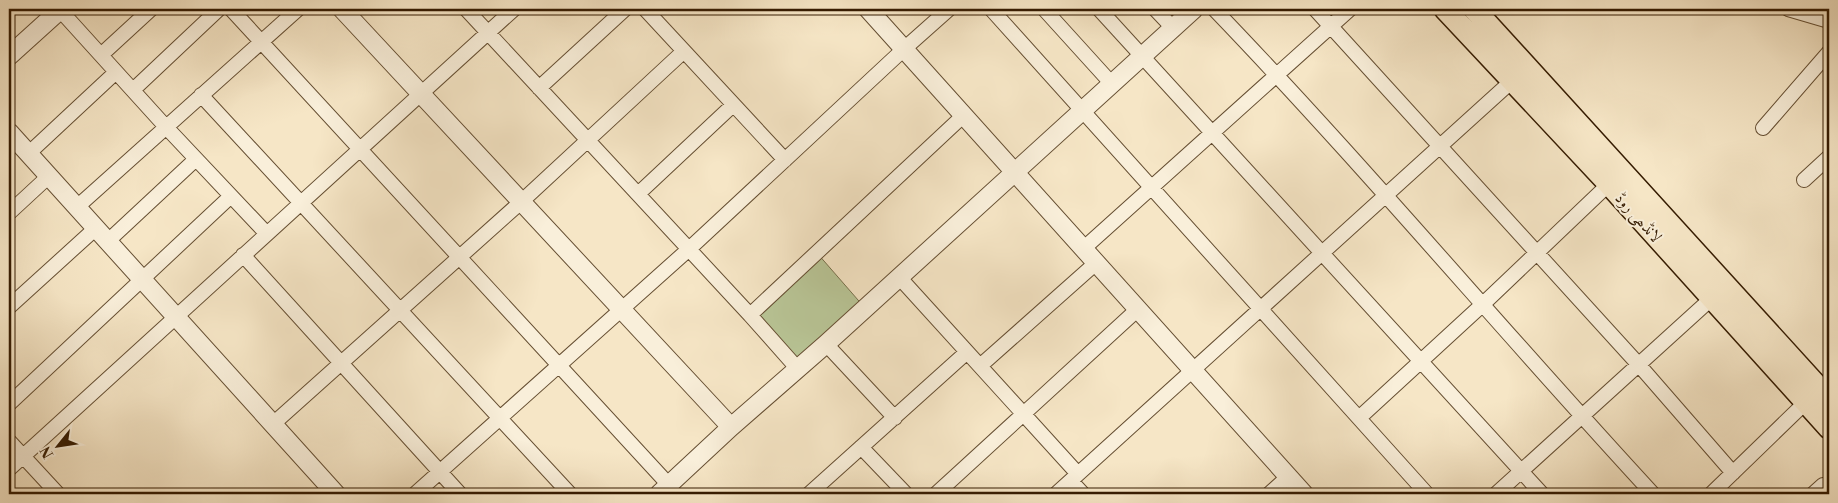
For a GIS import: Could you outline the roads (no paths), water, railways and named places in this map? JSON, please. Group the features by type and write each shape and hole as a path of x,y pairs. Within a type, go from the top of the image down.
{"main road":[{"name":"لانڈھی روڈ","path":"1446,9 1609,184 1829,428"},
{"name":"لانڈھی روڈ","path":"1474,9 1829,399"}],"street":[{"path":"9,56 60,9 166,127 267,234"},
{"path":"100,55 151,9"},
{"path":"133,90 219,9"},
{"path":"231,9 559,365 664,489 1194,9"},
{"path":"77,207 298,9"},
{"path":"342,9 731,427"},
{"path":"466,9 797,368"},
{"path":"9,469 514,9"},
{"path":"539,88 624,9"},
{"path":"645,9 785,160"},
{"path":"868,9 1304,494"},
{"path":"991,9 1427,494"},
{"path":"1044,9 1112,84"},
{"path":"1099,9 1542,494"},
{"path":"1155,9 1173,28"},
{"path":"1214,9 1277,74 1653,494"},
{"path":"1315,9 1639,365 1733,473"},
{"path":"1083,249 1350,9"},
{"path":"1788,9 1829,21"},
{"path":"414,494 689,249 904,49 941,11"},
{"path":"272,424 521,202 684,51"},
{"path":"1763,128 1829,52"},
{"path":"28,154 116,72"},
{"path":"1056,494 1513,80"},
{"path":"201,95 570,494"},
{"path":"638,194 734,104"},
{"path":"750,315 964,115"},
{"path":"9,132 331,492"},
{"path":"1804,180 1829,158"},
{"path":"108,241 196,159"},
{"path":"9,213 49,176"},
{"path":"1359,418 1482,305 1609,184"},
{"path":"9,404 231,196"},
{"path":"9,307 96,228"},
{"path":"243,255 460,494"},
{"path":"980,366 1096,263"},
{"path":"899,277 1024,414 1074,478 1083,494"},
{"path":"1496,494 1712,298"},
{"path":"936,494 1138,310"},
{"path":"826,344 895,418"},
{"path":"809,494 967,352"},
{"path":"1711,494 1806,402"},
{"path":"9,441 58,494"},
{"path":"861,447 906,494"},
{"path":"1269,494 1288,477"}]}
